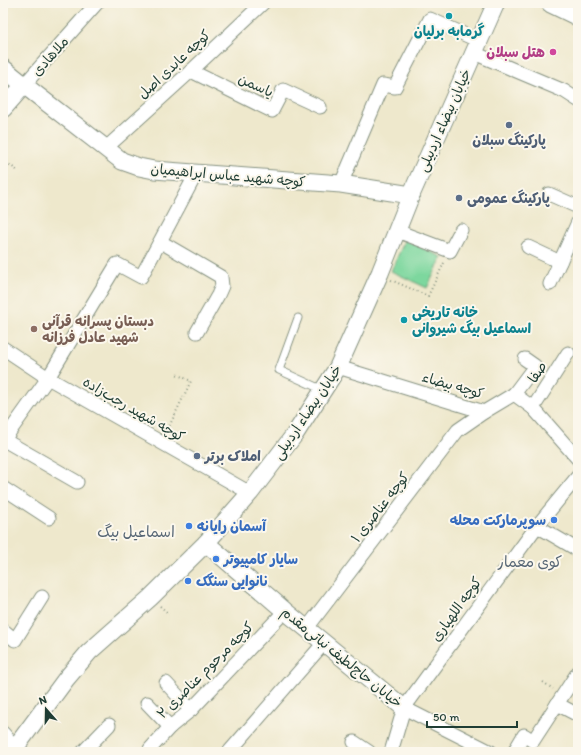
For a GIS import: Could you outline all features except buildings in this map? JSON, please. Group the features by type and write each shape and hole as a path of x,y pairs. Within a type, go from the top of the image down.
{"main road":[{"path":"551,3 578,16"}],"street":[{"name":"ملاهادی","path":"3,109 97,3"},
{"name":"کوچه عابدی اصل","path":"106,148 191,72 263,3"},
{"name":"خیابان بیضاء اردبیلی","path":"15,751 66,679 89,652 150,598 206,542 250,493 295,434 338,367 379,275 411,195 496,3"},
{"path":"341,184 383,85 395,87 430,18 476,47 564,91 578,100"},
{"name":"کوچه شهید عباس ابراهیمیان","path":"3,68 122,161 139,167 196,174 341,184 411,195"},
{"name":"یاسمن","path":"191,72 272,111 283,90 320,107"},
{"path":"77,482 3,440 48,378 117,264 142,277 196,174"},
{"path":"549,194 578,207"},
{"path":"550,284 578,222"},
{"path":"397,231 450,251 461,230"},
{"path":"160,242 221,277 222,286 197,332"},
{"path":"528,247 560,262"},
{"name":"کوچه شهید رجب‌زاده","path":"3,348 48,378 250,493"},
{"name":"صفا","path":"533,408 568,353"},
{"path":"525,359 535,366 514,394 533,408 578,459"},
{"name":"کوچه بیضاء","path":"338,367 484,412 514,394"},
{"name":"کوچه عناصری ۱","path":"307,628 458,430 484,412"},
{"name":"کوچه اللهیاری","path":"391,752 404,708 537,526 578,476"},
{"path":"3,488 49,518"},
{"path":"537,526 578,550"},
{"name":"خیابان حاج‌لطیف نباتی‌مقدم","path":"206,542 285,611 404,708 491,752"},
{"path":"3,630 15,640 42,597"},
{"name":"کوچه مرحوم عناصری ۲","path":"151,752 150,749 170,727 191,710 285,611"},
{"path":"229,752 324,643"},
{"path":"514,752 524,735 533,741 578,672"},
{"path":"166,683 191,710"},
{"path":"147,704 170,727"},
{"path":"557,704 578,715"},
{"path":"83,752 109,724"},
{"path":"3,733 15,751"},
{"path":"354,742 369,752"}],"lane":[{"path":"298,318 279,370 323,390"}],"path":[{"path":"3,160 18,171"},
{"path":"379,275 428,296 450,251"},
{"path":"161,443 191,381 176,374"}],"green space":[{"path":"405,240 442,257 427,288 391,271"}],"place":[{"name":"گرمابه برلیان","path":"449,16"},
{"name":"هتل سبلان","path":"553,52"},
{"name":"پارکینگ سبلان","path":"509,125"},
{"name":"پارکینگ عمومی","path":"459,198"},
{"name":"خانه تاریخی اسماعیل بیگ شیروانی","path":"404,320"},
{"name":"دبستان پسرانه قرآنی شهید عادل فرزانه","path":"34,329"},
{"name":"املاک برتر","path":"197,456"},
{"name":"سوپرمارکت محله","path":"554,520"},
{"name":"آسمان رایانه","path":"189,526"},
{"name":"سایار کامپیوتر","path":"216,559"},
{"name":"نانوایی سنگک","path":"188,581"}],"district":[{"name":"اسماعیل بیگ","path":"136,532"},
{"name":"کوی معمار","path":"530,562"}]}
